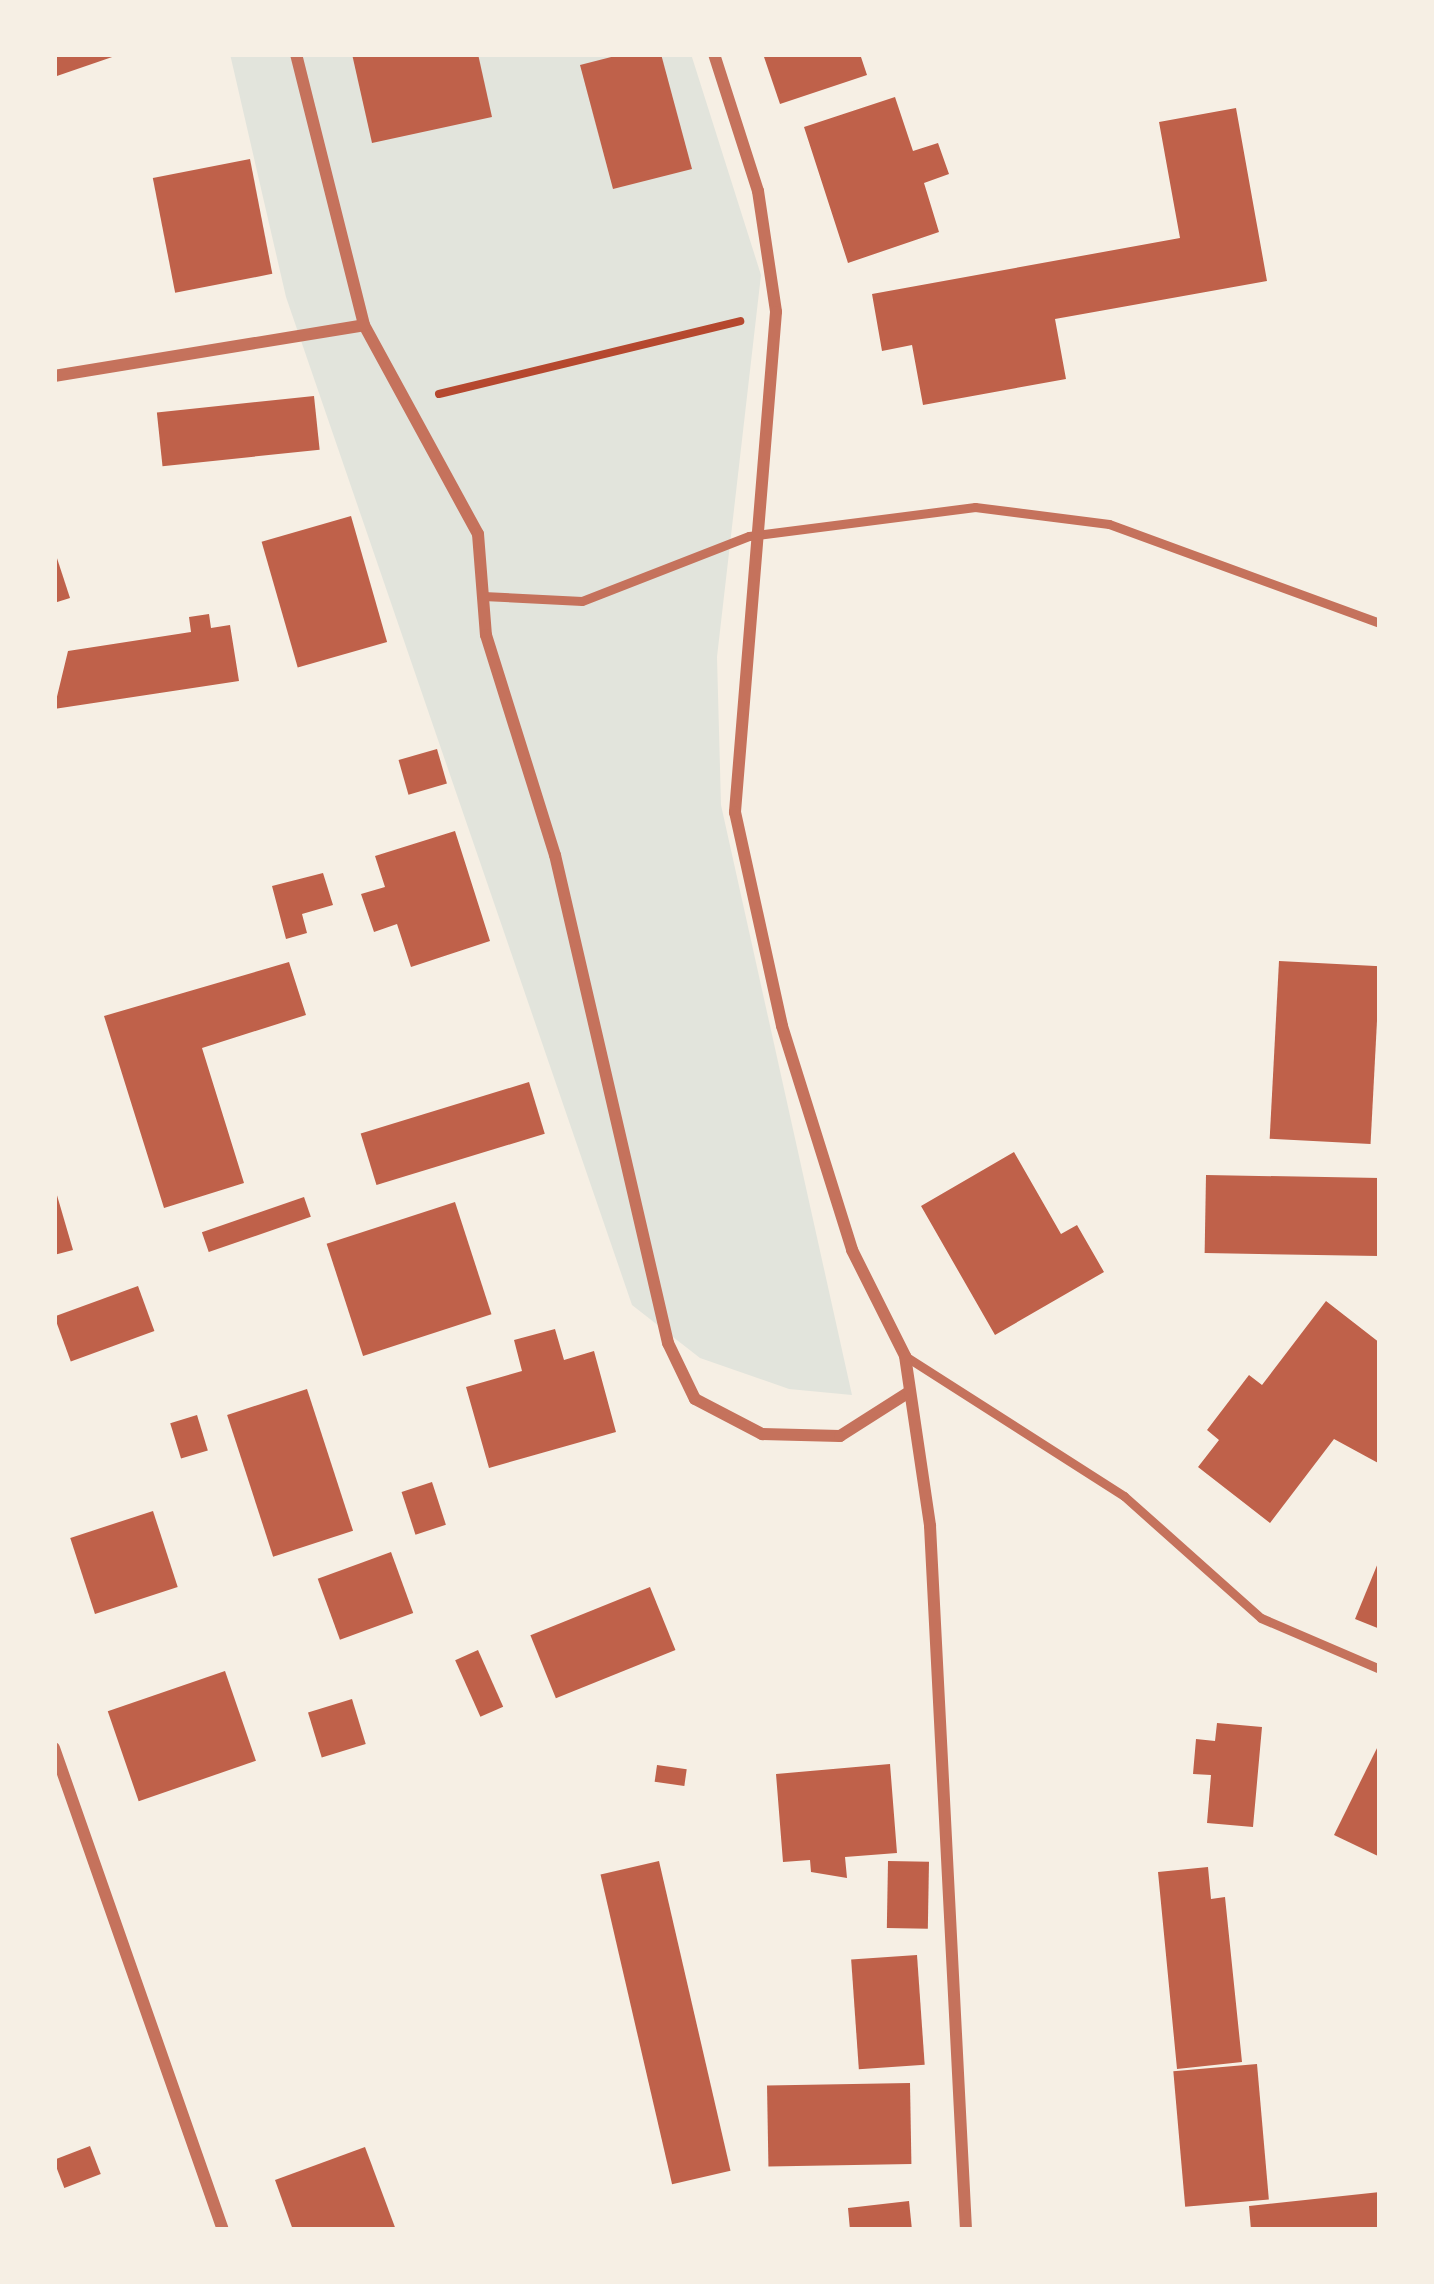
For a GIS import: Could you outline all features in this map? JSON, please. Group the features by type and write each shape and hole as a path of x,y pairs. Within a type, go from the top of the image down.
{"street":[{"path":"296,54 364,325 412,400 478,534 483,596 668,1343 695,1399 762,1434 840,1436 909,1392"},
{"path":"714,54 758,191 776,312 749,536 735,812 817,1138 852,1250 905,1355 929,1526 966,2230"},
{"path":"54,376 364,325"},
{"path":"54,1748 224,2230"}],"lane":[{"path":"483,596 583,601 749,536 975,506 1109,524 1380,623"},
{"path":"905,1355 1124,1496 1261,1618 1380,1669"}],"path":[{"path":"412,400 776,312"}],"shaded area":[{"path":"230,54 691,54 761,275 717,657 721,805 852,1395 789,1389 700,1358 632,1305 286,297"}],"building":[{"path":"54,54 118,54 118,55 54,77"},
{"path":"352,54 478,54 492,117 372,143"},
{"path":"623,54 661,54 692,169 613,189 580,65"},
{"path":"763,54 860,54 867,75 780,104"},
{"path":"895,97 913,151 938,143 949,174 924,183 939,232 848,263 804,127"},
{"path":"1236,108 1267,281 1055,319 1066,379 923,405 912,345 882,351 872,294 1180,238 1159,122"},
{"path":"250,159 272,274 175,293 153,178"},
{"path":"314,396 320,450 163,466 157,413"},
{"path":"351,516 387,642 298,668 262,542"},
{"path":"54,549 70,598 54,603"},
{"path":"209,614 211,628 230,625 239,681 54,709 68,651 191,632 189,617"},
{"path":"437,749 447,784 408,795 399,760"},
{"path":"455,831 490,941 411,967 397,924 374,932 361,894 385,887 375,856"},
{"path":"323,873 333,905 302,914 307,933 286,939 272,886"},
{"path":"1279,961 1380,966 1371,1144 1270,1139"},
{"path":"289,962 306,1015 202,1048 244,1183 164,1208 104,1016"},
{"path":"529,1082 545,1134 376,1185 361,1133"},
{"path":"1014,1152 1061,1234 1077,1225 1104,1272 995,1335 921,1206"},
{"path":"1206,1175 1380,1178 1379,1256 1205,1253"},
{"path":"54,1185 73,1250 54,1255"},
{"path":"304,1197 311,1217 209,1252 202,1232"},
{"path":"455,1202 491,1314 363,1356 327,1244"},
{"path":"138,1286 154,1331 71,1362 54,1316"},
{"path":"1326,1301 1380,1343 1380,1464 1334,1439 1270,1523 1198,1467 1219,1440 1207,1430 1249,1375 1262,1385"},
{"path":"555,1329 564,1360 594,1351 616,1432 489,1468 466,1387 522,1371 514,1340"},
{"path":"307,1389 353,1531 273,1557 227,1415"},
{"path":"197,1415 208,1450 181,1459 170,1423"},
{"path":"432,1482 446,1525 415,1535 402,1492"},
{"path":"153,1511 178,1587 95,1614 70,1538"},
{"path":"391,1552 413,1613 340,1640 318,1579"},
{"path":"1380,1558 1380,1629 1355,1619"},
{"path":"650,1587 675,1650 556,1698 530,1635"},
{"path":"478,1650 503,1707 480,1717 455,1660"},
{"path":"225,1671 256,1761 139,1801 108,1711"},
{"path":"352,1699 366,1744 322,1757 308,1712"},
{"path":"1217,1723 1262,1727 1253,1827 1207,1823 1211,1775 1193,1774 1196,1739 1215,1741"},
{"path":"1380,1742 1380,1857 1334,1835"},
{"path":"890,1764 897,1853 845,1857 847,1878 811,1872 810,1860 783,1862 776,1774"},
{"path":"657,1765 687,1769 684,1786 655,1782"},
{"path":"659,1861 731,2171 672,2184 601,1874"},
{"path":"888,1861 929,1862 928,1929 887,1928"},
{"path":"1208,1867 1211,1899 1225,1897 1242,2062 1177,2069 1158,1872"},
{"path":"917,1955 925,2065 859,2069 851,1960"},
{"path":"1257,2064 1269,2199 1185,2207 1173,2071"},
{"path":"910,2083 911,2164 768,2166 767,2085"},
{"path":"90,2146 101,2174 64,2188 54,2160"},
{"path":"365,2147 396,2230 293,2230 275,2180"},
{"path":"1380,2192 1380,2230 1251,2230 1249,2206"},
{"path":"909,2201 912,2230 850,2230 848,2208"}]}
